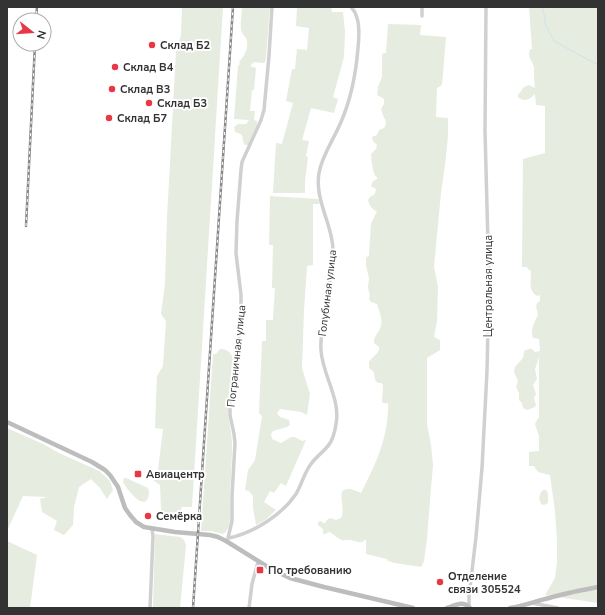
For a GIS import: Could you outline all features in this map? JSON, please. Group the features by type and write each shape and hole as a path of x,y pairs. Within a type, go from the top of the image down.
{"main road":[{"path":"7,422 92,462 105,470 115,481 125,508 139,525 152,529 228,539 236,547 258,562 281,574 300,581 413,608"},
{"path":"510,608 580,590 598,587"},
{"path":"447,608 462,603 470,608"}],"street":[{"name":"Пограничная улица","path":"228,539 232,521 234,443 230,406 236,369 241,308 236,253 241,166 264,110 272,7"},
{"name":"Голубиная улица","path":"228,539 241,535 259,526 275,516 291,501 313,460 329,445 336,423 336,407 321,351 322,331 333,256 333,244 320,198 318,174 324,156 342,120 354,79 357,62 359,31 358,18 351,7"},
{"path":"422,7 422,16"},
{"name":"Центральная улица","path":"470,608 468,603 482,468 487,364 489,282 485,131 486,7"},
{"path":"150,608 152,529"},
{"path":"249,608 252,584 258,562"},
{"path":"462,603 466,601 469,596"},
{"path":"531,603 558,608"}],"shaded area":[{"path":"182,7 223,7 192,507 182,507 178,515 163,513 161,510 160,485 150,478 158,470 163,429 155,428 157,376 163,366 166,321 161,314 165,283 176,51 181,35"},
{"path":"242,7 270,7 265,62 254,62 250,66 256,68 250,111 255,111 254,120 257,121 257,124 248,145 245,145 241,134 235,132 234,127 238,124 246,124 249,120 234,119 238,66 246,51 247,45 246,38 241,30"},
{"path":"297,7 331,7 332,12 343,12 345,32 344,57 333,97 338,99 334,113 311,108 302,140 309,141 306,156 308,157 305,193 273,193 276,143 282,144 293,103 286,101 292,69 295,69 297,49 307,50 309,28 296,26"},
{"path":"529,7 598,7 598,603 545,595 555,578 557,540 550,475 538,472 534,466 529,466 529,452 539,451 539,436 535,424 539,418 539,357 535,369 537,379 533,385 536,394 534,398 536,405 535,407 527,410 523,408 522,403 519,400 519,393 516,387 518,381 514,372 515,367 523,358 524,351 532,349 535,352 540,351 539,339 533,338 532,332 538,315 536,306 540,301 540,295 537,296 532,291 531,271 527,267 522,267 523,159 545,153 545,106 536,105 535,94 529,99 525,100 518,97 524,87 529,85 535,88 534,68 529,55 530,49 532,49"},
{"path":"388,24 421,25 420,35 446,37 442,85 437,88 436,117 448,118 448,136 434,267 438,287 437,321 434,337 440,340 440,350 427,358 427,424 433,465 427,539 424,561 421,567 395,563 388,561 387,559 366,554 366,540 363,542 348,540 342,541 329,532 323,534 323,529 318,525 318,522 321,521 325,523 330,518 336,520 341,518 343,511 342,491 351,489 361,493 380,450 384,438 388,415 388,403 382,402 383,385 375,380 374,372 369,368 369,362 379,350 379,347 374,343 374,341 382,321 377,304 371,302 369,299 369,278 366,258 369,256 371,224 377,211 371,207 368,200 375,194 376,189 371,186 373,181 377,179 371,154 376,149 377,145 373,141 372,137 377,135 379,130 384,128 386,122 381,109 384,104 384,99 377,95 382,77 382,56 383,53 386,53"},
{"path":"270,196 318,199 320,204 313,204 313,265 307,266 304,310 302,368 310,394 307,415 301,412 280,409 277,413 280,417 289,420 290,425 273,431 271,434 272,439 281,443 291,437 295,437 302,441 306,440 286,486 281,483 274,493 270,491 264,502 276,510 265,520 256,525 253,508 253,496 249,491 245,490 248,470 255,460 262,416 259,413 262,341 266,341 266,320 273,320 275,288 272,288 273,245 269,245"},
{"path":"220,349 227,350 231,354 234,364 228,408 232,445 230,521 229,527 223,534 211,531 201,531 213,354 216,354"},
{"path":"7,428 99,471 110,481 113,490 107,499 100,488 91,479 79,487 74,507 73,525 64,535 54,530 57,521 42,512 40,499 47,497 23,496 7,531"},
{"path":"124,478 148,488 149,495 147,500 143,502 134,496 124,484"},
{"path":"543,490 546,490 548,493 548,503 544,505 541,504 539,498"},
{"path":"155,534 180,537 184,540 186,545 180,608 153,608"},
{"path":"7,541 37,555 30,608 7,608"}],"waterway":[{"path":"543,7 545,23 554,41 598,65"}],"railway":[{"path":"37,7 37,12"},
{"path":"193,608 233,7"},
{"path":"26,226 35,52"}],"place":[{"name":"Склад Б2","path":"152,45"},
{"name":"Склад В4","path":"115,67"},
{"name":"Склад В3","path":"112,89"},
{"name":"Склад Б3","path":"149,103"},
{"name":"Склад Б7","path":"109,118"},
{"name":"Авиацентр","path":"138,474"},
{"name":"Семёрка","path":"148,516"},
{"name":"По требованию","path":"260,570"},
{"name":"Отделение связи 305524","path":"440,582"}]}
